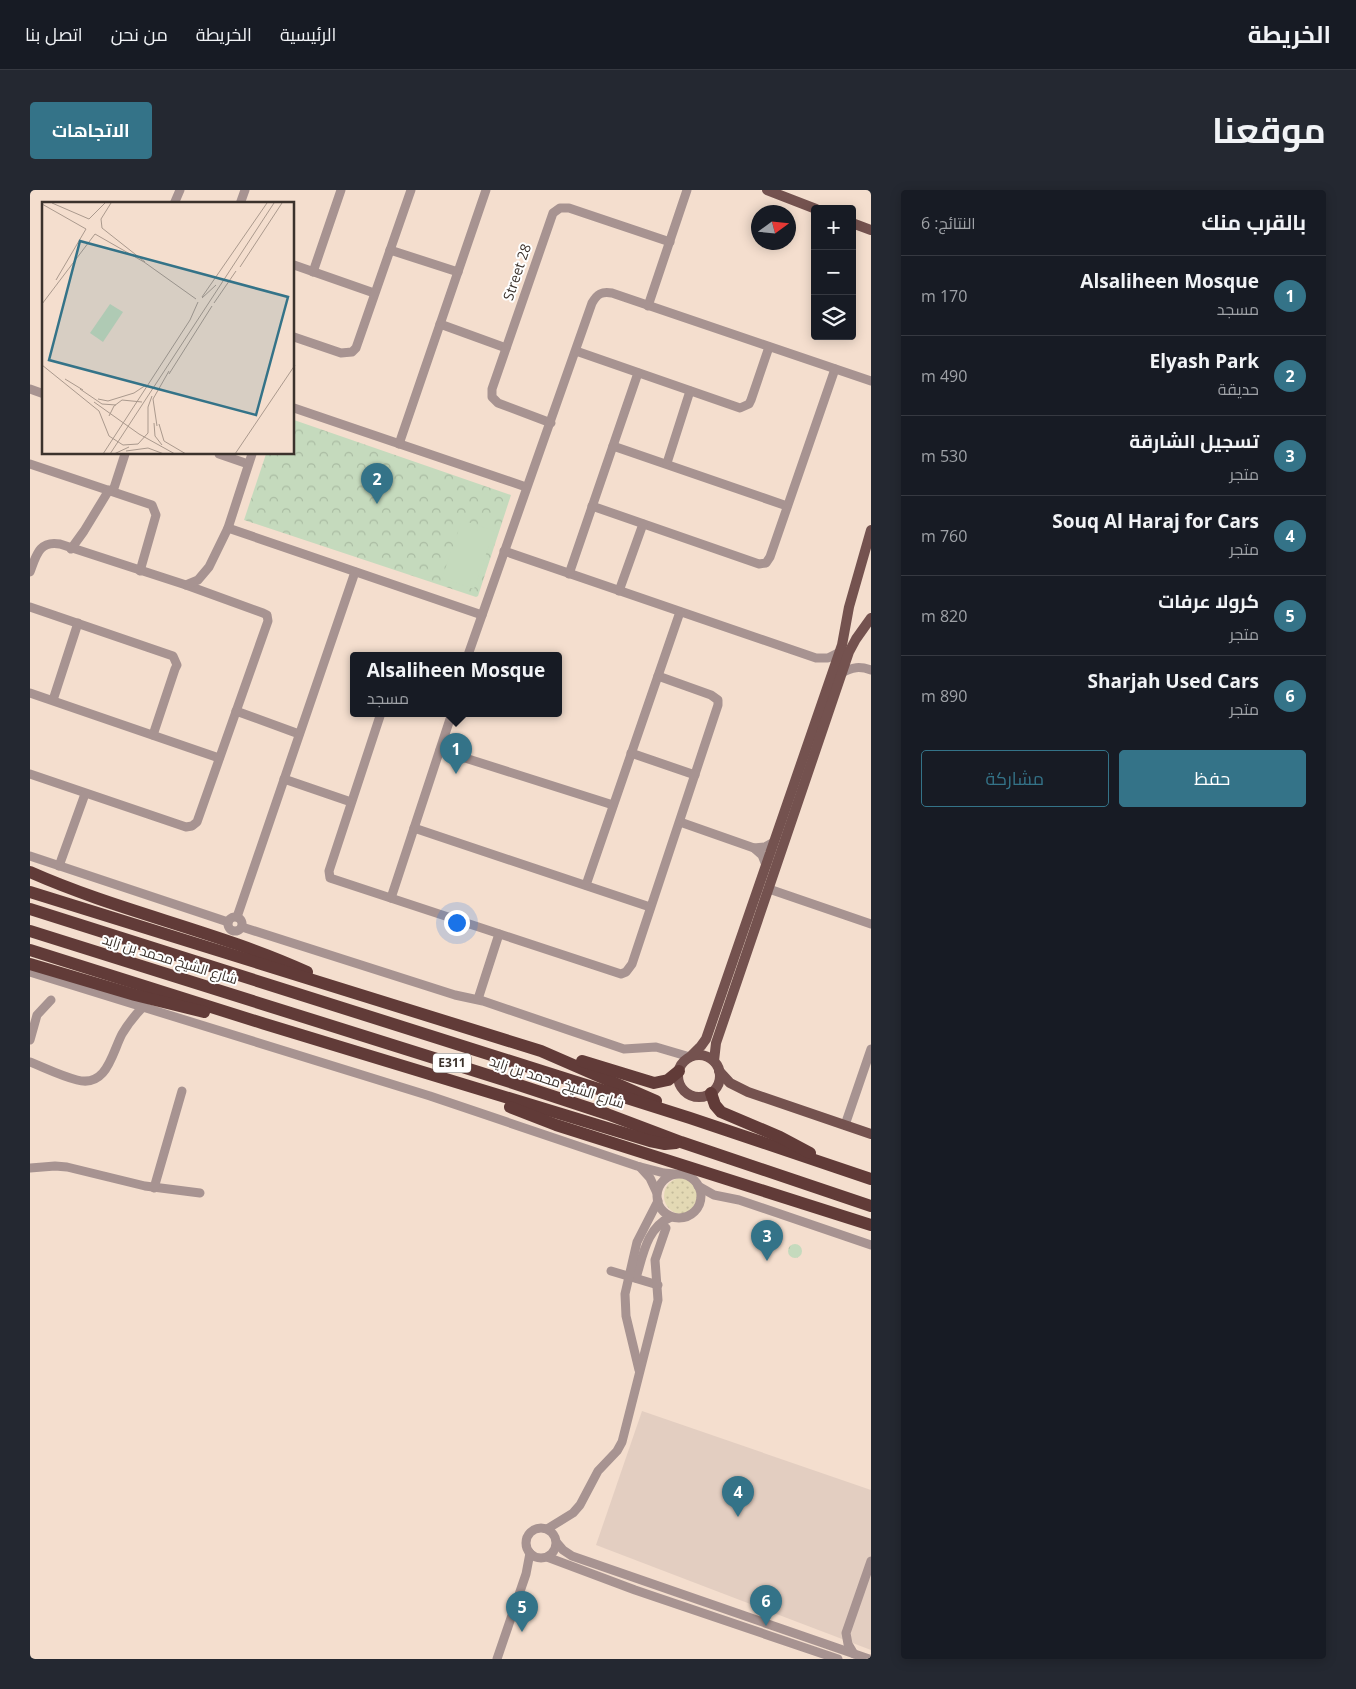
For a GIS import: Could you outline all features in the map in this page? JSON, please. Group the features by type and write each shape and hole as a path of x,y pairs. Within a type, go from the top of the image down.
{"highway":[{"path":"30,872 117,905 235,942 297,967 334,986"},
{"path":"30,884 86,909"},
{"path":"30,892 280,971 541,1051 577,1059 648,1082 661,1082 674,1076 679,1070"},
{"name":"شارع الشيخ محمد بن زايد","path":"30,909 690,1118 871,1179"},
{"name":"شارع الشيخ محمد بن زايد","path":"30,931 516,1084 871,1206"},
{"path":"30,950 650,1142 665,1144 681,1142"},
{"path":"30,964 135,995 203,1012 265,1024"},
{"path":"541,1051 634,1090 690,1118"},
{"path":"470,1087 504,1104 556,1125 871,1225"},
{"path":"713,1091 715,1105 721,1112 795,1144 824,1163"}],"main road":[{"path":"767,190 811,207"},
{"path":"856,224 871,230"},
{"path":"871,530 849,607 844,636 706,1039 699,1049 684,1061 679,1070 680,1084 688,1093 700,1097 728,1087 746,1091 871,1134"},
{"path":"746,1091 728,1082 719,1071 714,1061 716,1043 849,652 871,618"},
{"path":"737,951 735,971 740,974"},
{"path":"691,1057 701,1055 714,1061"},
{"path":"713,1091 718,1084 719,1071"}],"street":[{"path":"175,202 180,190"},
{"path":"241,202 245,190"},
{"path":"313,272 341,190"},
{"path":"295,337 341,353 352,352 358,343 411,190"},
{"path":"398,444 486,190"},
{"path":"648,306 687,190"},
{"name":"Street 28","path":"550,422 494,401 492,389 550,217 556,210 565,207 670,242"},
{"path":"390,250 458,272"},
{"path":"295,265 374,293"},
{"path":"469,652 592,303 600,293 612,292 648,306 871,381"},
{"path":"440,324 506,348"},
{"path":"576,351 736,407 745,407 751,400 769,347"},
{"path":"592,506 762,564 766,563 770,557 835,369"},
{"path":"569,574 638,373"},
{"path":"30,389 42,393"},
{"path":"667,464 690,391"},
{"path":"295,408 526,487"},
{"path":"613,446 787,506"},
{"path":"71,549 111,491 124,455"},
{"path":"222,455 248,464"},
{"path":"186,585 198,580 206,572 228,528 252,455"},
{"path":"30,464 148,502 155,509 155,520 140,571"},
{"path":"619,591 643,524"},
{"path":"228,528 482,616"},
{"path":"30,572 40,549 52,543 186,585 263,613 268,618 268,624 218,758 197,822 192,826 186,826 84,794 30,774"},
{"path":"504,551 816,658 828,658 838,653"},
{"path":"237,917 355,572"},
{"path":"30,607 173,656 177,664 176,669 153,735"},
{"path":"586,885 680,612"},
{"path":"53,700 78,623"},
{"path":"849,652 867,669"},
{"path":"816,658 825,666 830,676"},
{"path":"842,673 854,668 867,669"},
{"path":"380,717 350,802 329,876 332,879 621,974 630,969 632,964 718,709 718,700 711,695 658,676"},
{"path":"30,692 218,758"},
{"path":"236,711 299,734"},
{"path":"391,898 451,717"},
{"path":"440,750 613,805"},
{"path":"631,753 696,775"},
{"path":"284,779 350,802"},
{"path":"59,866 84,794"},
{"path":"680,822 754,848 762,855 766,865"},
{"path":"414,828 650,907"},
{"path":"754,848 774,842"},
{"path":"30,856 228,922"},
{"path":"769,889 871,924"},
{"path":"237,917 241,920 242,926 238,931 233,931 228,928 228,922 231,918 237,917"},
{"path":"242,926 455,995 478,1000 624,1049 656,1047 691,1057"},
{"path":"478,1000 499,934"},
{"path":"30,972 430,1096 637,1166 664,1174 688,1176 698,1186 722,1198"},
{"path":"30,1040 37,1015 51,1000"},
{"path":"30,1062 83,1082 96,1079 106,1070 123,1032 143,1007"},
{"path":"845,1125 871,1049"},
{"path":"669,1051 679,1070"},
{"path":"154,1188 182,1091"},
{"path":"637,1166 650,1178 660,1208 671,1217 687,1217 694,1213 701,1200 698,1186"},
{"path":"30,1168 67,1167 131,1184 200,1193"},
{"path":"632,1277 634,1250 640,1233 663,1181 675,1174"},
{"path":"698,1207 722,1198 734,1199 871,1245"},
{"path":"640,1373 625,1308 625,1294 654,1229 671,1217"},
{"path":"547,1529 577,1510 584,1501 598,1470 620,1447 658,1300 655,1260 666,1228"},
{"path":"611,1271 658,1285"},
{"path":"838,1659 547,1558 538,1558 530,1553 526,1544 529,1534 537,1528 547,1529 555,1536 557,1543 572,1556 869,1659"},
{"path":"547,1558 553,1553 557,1543"},
{"path":"497,1659 526,1574 530,1553"},
{"path":"854,1654 848,1644 846,1633 871,1561"},
{"path":"828,1645 846,1633"}],"shaded area":[{"path":"642,1411 871,1490 871,1650 596,1545"}],"green space":[{"path":"295,420 511,495 478,596 476,597 244,520 266,455 295,455"},
{"path":"462,520 494,531 474,589 442,578"},
{"path":"795,1244 800,1246 802,1251 800,1256 795,1258 790,1256 788,1251 790,1246"}],"sand":[{"path":"682,1178 694,1184 700,1196 694,1208 682,1214 670,1208 664,1196 670,1184"}],"place":[{"name":"Elyash Park","path":"377,504"},
{"name":"Alsaliheen Mosque","path":"456,774"},
{"name":"تسجيل الشارقة","path":"767,1261"},
{"name":"Souq Al Haraj for Cars","path":"738,1517"},
{"name":"Sharjah Used Cars","path":"766,1626"},
{"name":"كرولا عرفات","path":"522,1632"}]}
